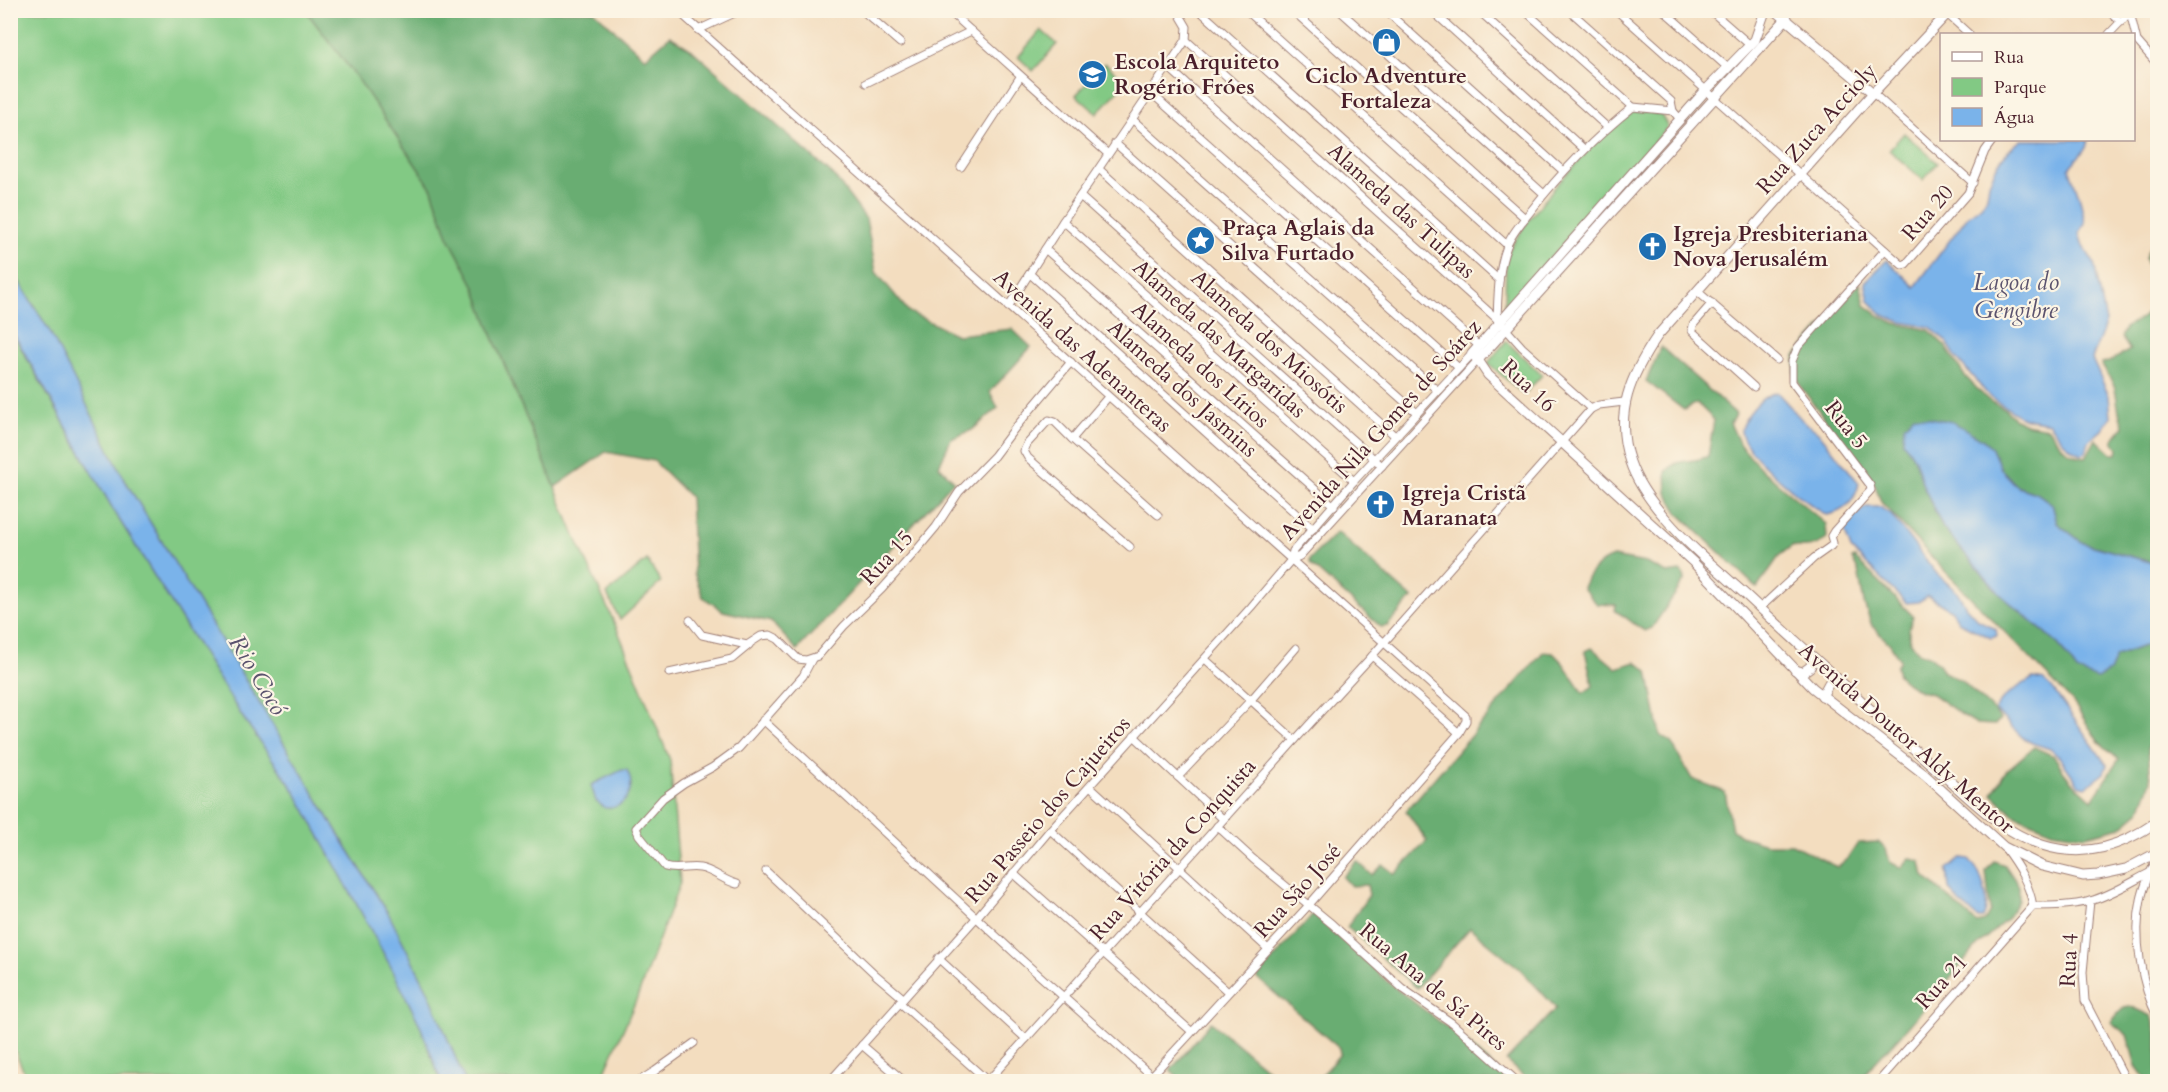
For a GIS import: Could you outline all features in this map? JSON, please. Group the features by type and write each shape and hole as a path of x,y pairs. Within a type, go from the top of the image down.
{"street":[{"name":"Avenida das Adenanteras","path":"677,10 1466,716"},
{"path":"862,10 900,44"},
{"path":"948,10 1108,154"},
{"path":"1008,307 1063,220 1186,40 1187,27 1177,10"},
{"path":"1199,10 1499,280"},
{"path":"1246,10 1507,245"},
{"path":"1292,10 1525,218"},
{"path":"1339,10 1544,194"},
{"path":"1385,10 1563,171"},
{"path":"1431,10 1584,149"},
{"path":"1478,10 1607,128"},
{"path":"1524,10 1633,107 1673,111"},
{"path":"1569,10 1671,101 1673,111 1680,119"},
{"path":"1616,10 1885,250"},
{"path":"1663,10 1728,68"},
{"path":"1710,10 1750,45"},
{"path":"1775,10 1873,93 1973,183"},
{"path":"2108,10 2121,22"},
{"path":"698,30 738,11"},
{"name":"Avenida Nila Gomes de Soárez","path":"1764,42 1768,26 1766,11"},
{"name":"Avenida Nila Gomes de Soárez","path":"1291,560 1300,556 1382,466 1476,353 1680,119 1710,94 1728,68 1750,45 1760,30 1766,11"},
{"path":"2112,33 2131,11"},
{"path":"2131,11 2135,33"},
{"path":"1947,12 1968,33"},
{"name":"Rua Zuca Accioly","path":"1624,402 1646,353 1658,334 1947,12"},
{"name":"Avenida Nila Gomes de Soárez","path":"1291,560 1293,551 1395,436 1476,353 1710,94 1787,18"},
{"path":"866,83 971,31"},
{"path":"2135,36 2157,65"},
{"name":"Alameda das Tulipas","path":"1186,40 1501,324 1522,347 1591,409"},
{"path":"1168,67 1476,353"},
{"path":"961,167 1020,77"},
{"path":"1150,92 1459,368"},
{"path":"1501,324 1499,280 1507,245 1525,218 1563,171 1584,149 1633,107"},
{"path":"1131,119 1438,391"},
{"name":"Rua 20","path":"1885,250 1902,265 1906,264 1968,193 1985,151 1992,141"},
{"path":"1115,143 1417,413"},
{"path":"1099,169 1395,436"},
{"name":"Alameda dos Miosótis","path":"1080,196 1382,466"},
{"name":"Alameda das Margaridas","path":"1063,220 1354,481"},
{"name":"Alameda dos Lírios","path":"1046,249 1334,506"},
{"name":"Rua 5","path":"1760,608 1814,558 1831,546 1832,532 1871,490 1851,457 1792,382 1792,361 1798,347 1885,250"},
{"name":"Alameda dos Jasmins","path":"1030,274 1313,529"},
{"path":"1697,291 1777,360"},
{"path":"1712,303 1693,325 1692,331 1754,387"},
{"name":"Rua 16","path":"1476,353 1488,375 1563,443"},
{"name":"Rua 15","path":"737,884 728,882 703,868 671,869 665,867 636,828 663,798 739,748 803,676 812,659 818,656 915,552 959,492 994,456 1071,362"},
{"path":"1072,439 1108,397"},
{"path":"1384,642 1591,409 1599,405 1624,402"},
{"name":"Avenida Doutor Aldy Mentor","path":"1624,402 1625,441 1629,461 1654,506 1698,552 1810,656 1996,822 2018,835 2055,848 2098,849 2131,838 2157,821"},
{"path":"1130,548 1028,458 1024,451 1027,444 1049,420 1054,422 1158,515"},
{"name":"Avenida Doutor Aldy Mentor","path":"1563,443 1693,562 1822,696 1925,775 2004,847 2042,866 2083,876 2126,869 2157,854"},
{"name":"Rua Passeio dos Cajueiros","path":"828,1082 1291,560"},
{"path":"690,620 706,637 749,645"},
{"path":"669,673 732,659 761,636 770,635 795,657 803,660 812,659"},
{"name":"Rua Vitória da Conquista","path":"988,1081 1384,642"},
{"path":"1178,777 1250,701 1296,648"},
{"path":"1372,656 1459,733"},
{"path":"1795,670 1803,672 1810,668 1812,663 1810,656"},
{"path":"1205,659 1294,740"},
{"path":"1822,696 1829,683 1838,680"},
{"name":"Rua São José","path":"1148,1078 1308,906 1459,733 1466,721 1466,716"},
{"path":"763,720 1148,1078"},
{"path":"1134,736 1223,819"},
{"path":"1090,786 1268,949"},
{"name":"Rua Ana de Sá Pires","path":"1217,826 1308,906 1332,924 1402,988 1452,1023 1518,1082"},
{"path":"1050,830 1228,992"},
{"path":"2004,847 2025,879 2031,892 2033,906 2065,905 2090,901 2151,872"},
{"path":"2157,854 2141,901 2140,945 2145,990 2157,1018"},
{"path":"766,871 988,1081"},
{"path":"1013,873 1191,1031"},
{"name":"Rua 4","path":"2090,901 2083,972 2085,1001 2127,1082"},
{"name":"Rua 21","path":"1878,1082 2033,906"},
{"path":"938,958 1026,1039"},
{"path":"637,1082 694,1043"},
{"path":"862,1045 904,1082"}],"green space":[{"path":"10,11 306,11 360,81 432,189 448,236 474,285 575,536 618,631 670,760 680,883 603,1081 465,1081 428,991 388,913 124,479 49,330 11,268"},
{"path":"306,11 594,11 645,58 670,36 692,50 834,176 866,219 876,272 909,312 957,335 1012,329 1031,347 990,392 998,408 972,430 951,439 939,466 954,481 797,650 771,622 723,611 703,597 694,573 690,497 654,461 606,452 555,487 474,285 448,236 432,189 360,82"},
{"path":"1041,30 1057,44 1033,71 1018,57"},
{"path":"1105,63 1126,82 1097,114 1076,95"},
{"path":"1632,112 1661,115 1668,127 1505,309 1506,261 1510,248 1555,187 1593,145"},
{"path":"1904,133 1938,163 1923,180 1889,150"},
{"path":"2150,247 2157,249 2157,302 2145,258"},
{"path":"1860,283 1865,305 1895,323 1929,330 1947,348 1964,375 1988,400 2004,408 2015,419 2026,424 2048,428 2064,448 2073,454 2086,457 2096,439 2112,454 2117,454 2118,449 2113,440 2124,426 2115,389 2101,363 2109,362 2130,350 2121,337 2125,328 2143,317 2157,302 2157,566 2083,543 2057,523 2052,504 2038,494 2018,487 2001,469 1991,447 1982,439 1903,441 1915,459 1923,485 1943,528 2000,594 2059,645 2077,671 2109,672 2116,656 2157,641 2157,729 2148,747 2151,781 2140,811 2121,827 2086,836 2052,831 2013,814 1992,794 2006,771 2034,747 2054,756 2069,779 2092,800 2119,759 2098,741 2073,702 1881,502 1875,485 1801,387 1795,375 1795,356"},
{"path":"10,329 117,516 242,716 296,793 391,967 420,1025 441,1081 28,1081 10,1040"},
{"path":"1506,341 1542,375 1524,395 1488,363"},
{"path":"1661,347 1736,414 1730,423 1740,445 1762,470 1826,524 1827,539 1810,547 1792,546 1780,555 1757,588 1679,514 1667,493 1666,472 1671,467 1681,462 1708,456 1714,420 1697,403 1684,410 1646,381"},
{"path":"1337,532 1412,598 1387,626 1381,627 1310,564 1310,559"},
{"path":"1613,557 1646,563 1667,573 1680,571 1684,575 1684,581 1652,628 1645,631 1641,629 1615,611 1616,605 1597,604 1583,588 1595,569"},
{"path":"1855,558 1913,616 1909,639 1915,648 1920,653 1929,655 1944,672 1962,681 1996,713 2000,719 1995,725 1977,724 1932,694 1920,691 1907,683 1898,675 1896,667 1900,660 1890,644 1872,626 1864,603 1858,571 1852,559"},
{"path":"647,560 661,582 620,620 607,594"},
{"path":"1592,648 1616,668 1636,662 1648,671 1660,735 1671,742 1692,779 1725,792 1732,830 1744,837 1766,844 1792,844 1837,867 1848,858 1858,843 1878,842 1886,849 1890,862 1901,868 1910,858 1921,862 1924,876 1977,923 1985,921 1990,911 1986,871 1994,861 2005,865 2019,886 2019,899 2007,919 1978,945 1909,1026 1858,1081 1529,1081 1506,1061 1556,1008 1520,969 1470,928 1417,988 1347,927 1369,895 1367,885 1351,886 1343,877 1357,861 1372,875 1383,865 1395,874 1427,841 1406,811 1543,652 1553,653 1563,663 1583,693 1593,686 1585,651"},
{"path":"1313,914 1389,983 1470,1045 1510,1081 1317,1081 1340,1054 1339,1048 1257,978"},
{"path":"2130,1006 2152,1016 2157,1032 2157,1081 2147,1081 2136,1066 2127,1035 2111,1022 2124,1007"},
{"path":"1211,1022 1281,1081 1182,1081 1170,1071"}],"water":[{"name":"Lagoa do Gengibre","path":"2020,141 2088,141 2086,148 2069,168 2080,199 2085,223 2079,234 2082,244 2094,263 2106,322 2092,359 2109,396 2111,417 2102,430 2089,441 2086,452 2082,454 2067,445 2049,423 2022,418 1989,396 1956,357 1947,342 1930,327 1901,322 1883,315 1869,301 1865,282 1887,260 1915,287 1967,217 1981,206 1987,197 1989,183 1998,164"},
{"name":"Rio Cocó","path":"10,268 49,330 124,479 388,913 428,991 465,1081 441,1081 420,1025 391,967 296,793 242,716 117,516 11,329"},
{"path":"1777,392 1803,421 1818,432 1859,483 1852,500 1838,512 1826,515 1805,500 1764,465 1744,441 1741,431 1746,417 1763,399"},
{"path":"1914,415 1953,422 1982,439 1991,447 2001,469 2018,487 2038,494 2052,504 2057,523 2083,543 2157,566 2157,641 2116,656 2109,672 2097,679 2077,671 2059,645 2000,594 1943,528 1923,485 1915,459 1903,441 1904,426"},
{"path":"1866,507 1880,507 1891,515 1937,574 1958,593 1966,607 1978,620 1996,629 1997,636 1991,638 1960,623 1952,611 1928,596 1918,602 1906,603 1851,549 1844,530 1852,518"},
{"path":"2033,678 2044,680 2052,688 2107,765 2104,773 2086,787 2079,785 2060,758 2050,749 2023,738 1995,710 2007,696"},
{"path":"622,770 627,770 630,777 628,796 619,805 605,808 596,801 591,785"},
{"path":"1961,858 1969,859 1981,878 1986,895 1983,918 1978,918 1958,901 1949,889 1947,869"}],"place":[{"name":"Ciclo Adventure Fortaleza","path":"1386,43"},
{"name":"Escola Arquiteto Rogério Fróes","path":"1093,74"},
{"name":"Praça Aglais da Silva Furtado","path":"1201,240"},
{"name":"Igreja Presbiteriana Nova Jerusalém","path":"1652,246"},
{"name":"Igreja Cristã Maranata","path":"1381,505"}]}
